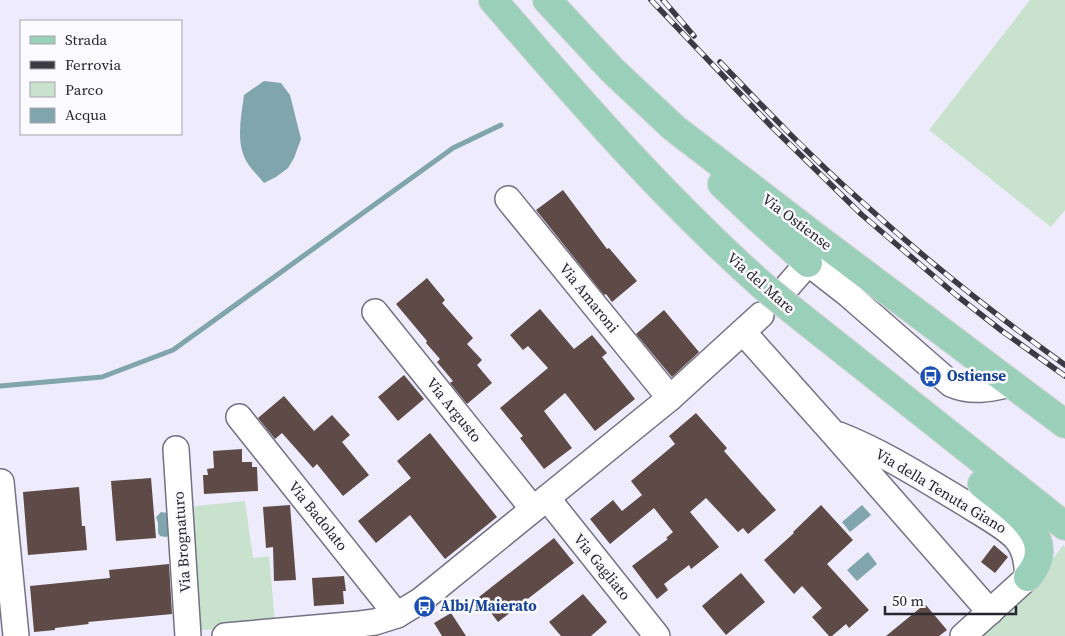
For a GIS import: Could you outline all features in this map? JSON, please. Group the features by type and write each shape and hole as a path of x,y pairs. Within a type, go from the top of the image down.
{"main road":[{"name":"Via del Mare","path":"493,0 568,87 702,230 781,294 901,397 1065,526"},
{"name":"Via Ostiense","path":"547,0 613,71 674,128 1065,424"},
{"path":"674,128 725,187 808,263"},
{"path":"901,397 953,457 984,486 1015,511 1029,526 1038,540 1040,553 1037,565 1028,577"}],"street":[{"name":"Via Amaroni","path":"508,199 670,398"},
{"path":"781,294 808,263 849,295 951,384 964,389 985,390 1011,384"},
{"name":"Via Argusto","path":"375,312 540,504"},
{"path":"225,636 359,630 397,615 436,589 670,398 761,315"},
{"name":"Via della Tenuta Giano","path":"743,332 990,612"},
{"path":"925,360 953,362 969,359 973,355"},
{"name":"Via Badolato","path":"239,417 397,615"},
{"name":"Via della Tenuta Giano","path":"834,434 864,446 893,461 1010,532 1018,540 1024,552 1028,577"},
{"name":"Via Brognaturo","path":"176,449 188,636"},
{"path":"1,482 16,636"},
{"name":"Via Gagliato","path":"540,504 657,636"},
{"path":"963,636 1028,577"}],"green space":[{"path":"1030,0 1065,0 1065,210 1051,227 929,130"},
{"path":"245,501 253,558 269,556 275,622 196,631 187,507"},
{"path":"1063,545 1065,547 1065,636 979,636 1034,585"}],"water":[{"path":"264,81 281,83 290,95 301,139 288,168 264,183 251,168 242,151 240,123 244,95"},
{"path":"862,505 871,515 850,532 842,522"},
{"path":"161,512 168,513 170,535 166,537 160,536 158,533 156,517"},
{"path":"868,552 877,564 857,581 847,570"}],"building":[{"path":"563,190 607,249 609,248 637,281 612,302 606,294 604,295 536,210"},
{"path":"427,278 445,300 442,303 473,338 467,344 482,360 477,365 492,383 467,404 450,383 453,381 437,362 440,359 396,304"},
{"path":"540,309 574,349 592,335 607,353 602,357 635,399 595,431 565,393 544,411 572,448 544,469 520,438 523,436 500,408 548,368 528,346 523,350 510,335"},
{"path":"664,310 699,352 672,377 636,334"},
{"path":"404,375 424,399 398,421 378,397"},
{"path":"284,396 314,431 332,415 350,435 342,442 369,475 343,496 317,464 313,468 282,433 275,439 258,418"},
{"path":"696,413 727,448 724,451 776,510 748,534 743,528 738,532 706,498 690,512 719,547 691,569 689,565 664,584 668,590 657,599 632,566 668,539 666,538 673,532 654,508 610,544 590,519 613,500 622,511 642,495 631,481 675,444 669,436"},
{"path":"430,433 497,517 445,559 410,515 376,543 358,521 411,478 397,461"},
{"path":"242,449 242,462 252,462 252,467 257,467 258,491 204,494 203,475 208,475 207,469 214,468 213,451"},
{"path":"151,478 156,538 116,541 111,481"},
{"path":"79,487 82,526 85,526 87,550 28,555 23,492"},
{"path":"290,505 296,580 274,581 273,547 266,548 263,507"},
{"path":"821,505 853,540 827,564 869,610 849,628 846,624 832,636 829,636 812,617 822,608 802,586 794,594 764,560"},
{"path":"554,538 574,563 498,622 479,597"},
{"path":"994,545 1008,557 995,573 981,562"},
{"path":"169,564 172,614 88,622 89,624 34,632 30,586 110,578 109,570"},
{"path":"741,573 765,602 726,635 702,606"},
{"path":"344,576 346,591 343,591 344,604 314,606 312,578"},
{"path":"583,594 607,622 591,636 561,636 549,622"},
{"path":"925,604 947,630 939,636 886,636"},
{"path":"451,613 466,636 442,636 434,623"}],"waterway":[{"path":"0,386 102,377 173,350 453,148 501,125"}],"railway":[{"path":"651,0 771,126 862,215 956,295 1065,376"},
{"path":"663,0 694,36"},
{"path":"720,62 807,151 886,223 961,286 1065,365"}],"place":[{"name":"Ostiense","path":"931,376"},
{"name":"Albi/Maierato","path":"424,606"}]}
